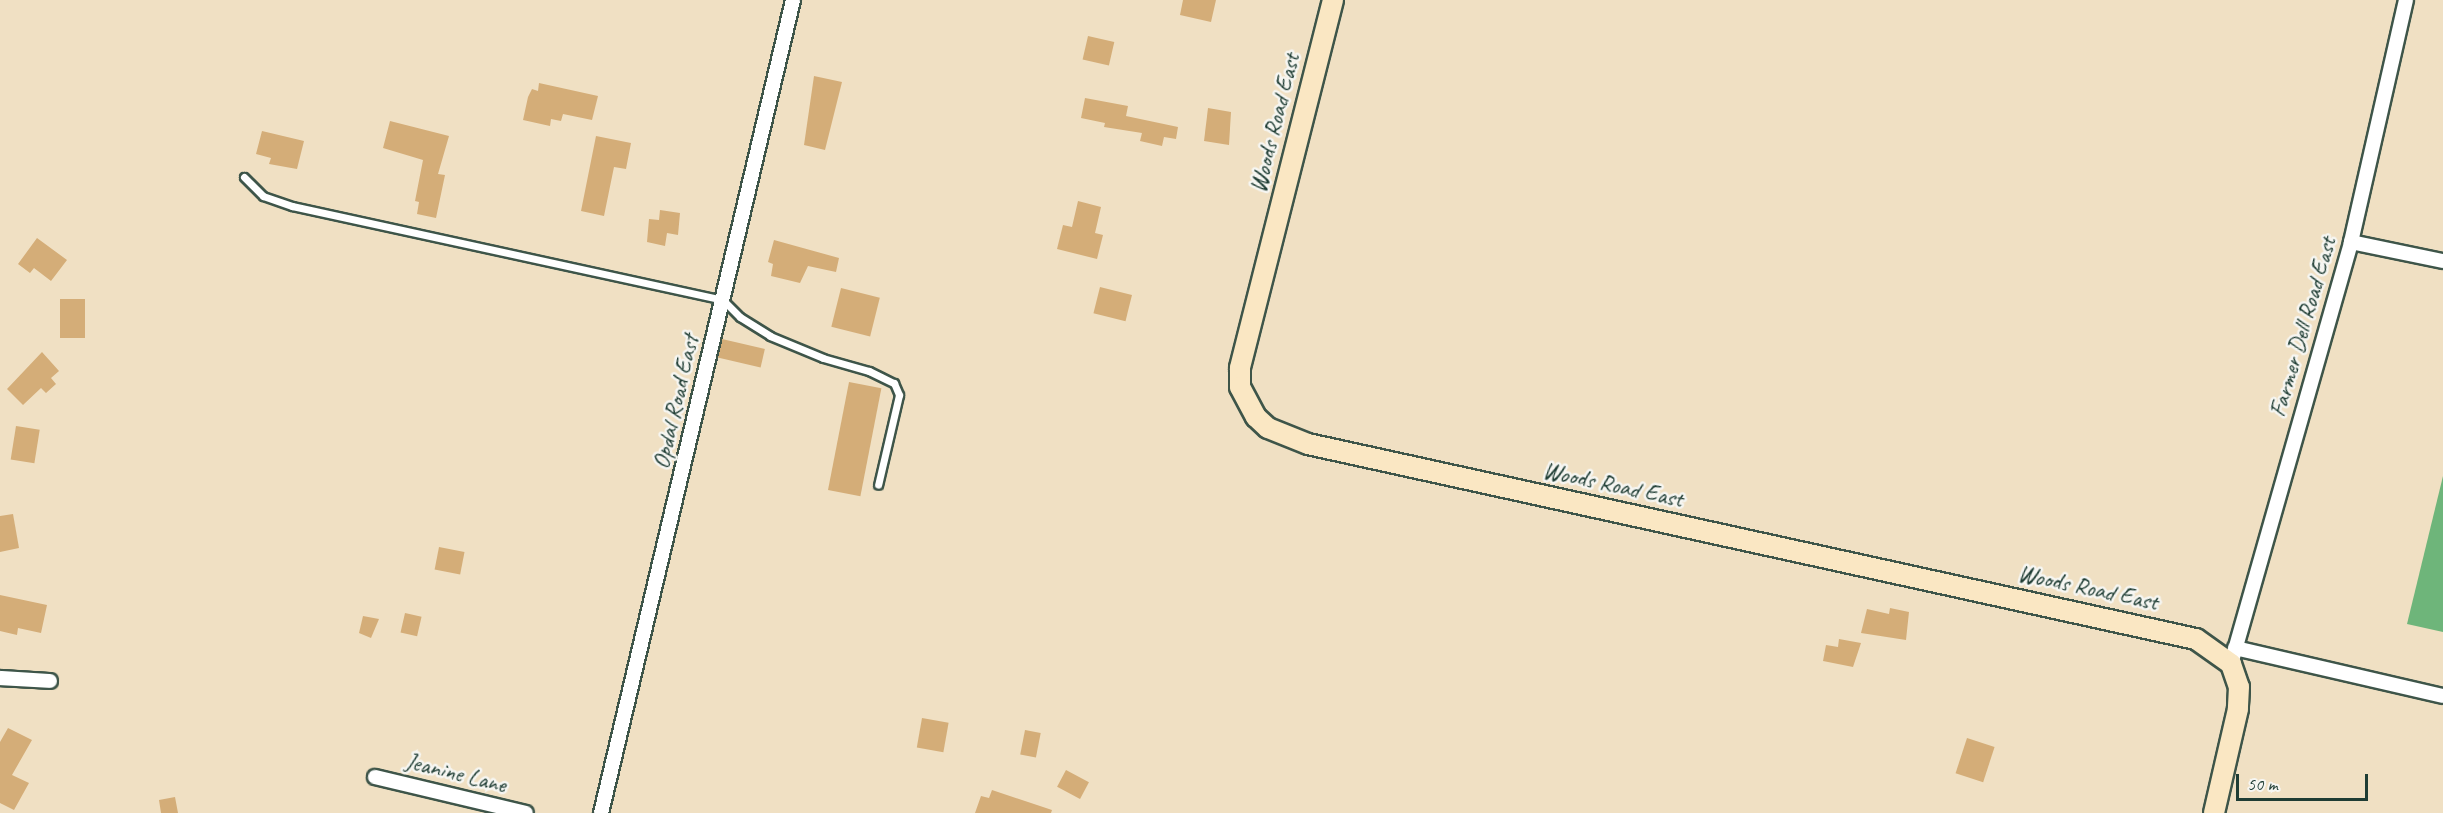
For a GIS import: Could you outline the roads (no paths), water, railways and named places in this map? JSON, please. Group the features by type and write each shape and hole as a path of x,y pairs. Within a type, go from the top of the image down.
{"main road":[{"name":"Woods Road East","path":"1333,0 1240,369 1240,387 1248,408 1269,428 1308,444 2181,634 2233,656"},
{"path":"2214,813 2238,709 2239,687 2233,656"}],"street":[{"name":"Opdal Road East","path":"601,813 793,0"},
{"name":"Farmer Dell Road East","path":"2233,656 2351,242 2406,0"},
{"path":"2351,242 2443,261"},
{"path":"2233,656 2443,696"},
{"path":"0,678 50,681"},
{"name":"Jeanine Lane","path":"375,777 526,813"}],"lane":[{"path":"244,177 263,196 292,206 723,300 740,317 770,336 894,383 899,395 878,485"}]}
